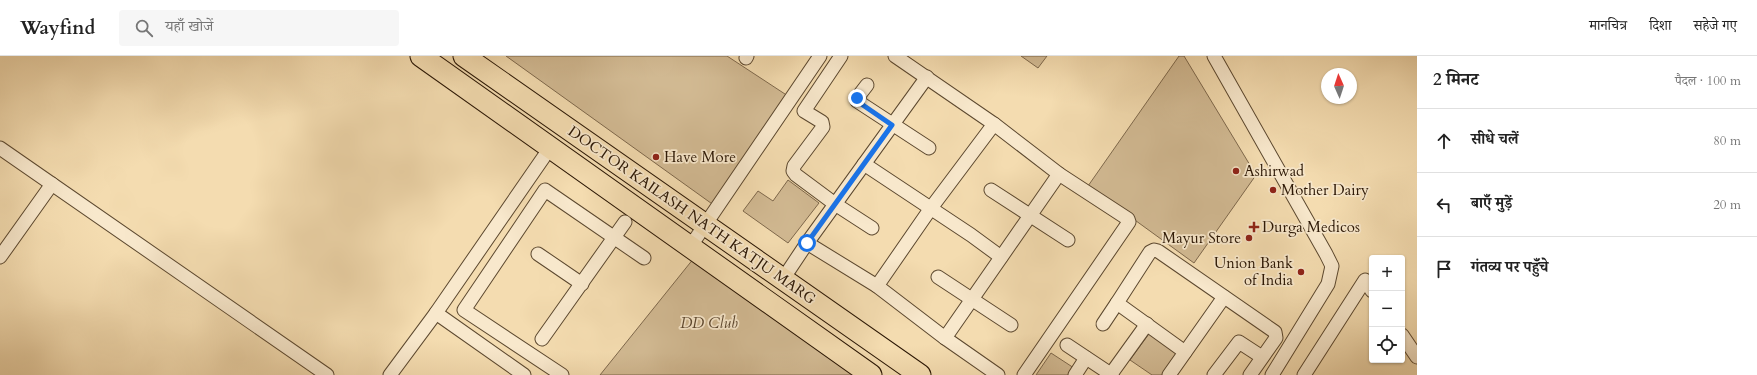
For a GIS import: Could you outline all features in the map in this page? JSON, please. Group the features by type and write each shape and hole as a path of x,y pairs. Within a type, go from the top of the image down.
{"main road":[{"name":"DOCTOR KAILASH NATH KATJU MARG","path":"421,56 871,375"},
{"name":"DOCTOR KAILASH NATH KATJU MARG","path":"468,57 920,375"}],"street":[{"path":"690,247 820,56"},
{"path":"841,56 804,111 822,122 823,127 794,166 794,170 796,175 835,204 872,228"},
{"path":"895,56 994,124 1059,174 1128,219 1129,222 1024,375"},
{"path":"1214,56 1323,247 1332,266 1328,284 1272,375"},
{"path":"783,279 807,243 926,77"},
{"path":"867,85 857,98 857,101 929,148"},
{"path":"877,286 931,208 994,124"},
{"path":"0,148 327,375"},
{"path":"390,375 436,313 550,148"},
{"path":"864,164 931,208 1001,257"},
{"path":"944,338 1059,174"},
{"path":"0,257 52,184"},
{"path":"562,375 464,310 545,190 644,258"},
{"path":"991,190 1068,240"},
{"path":"542,339 626,222"},
{"path":"807,243 877,286 944,338 998,375"},
{"path":"1102,324 1150,252 1154,250 1158,251 1276,334 1276,338 1250,375"},
{"path":"538,254 582,284"},
{"path":"938,277 1011,325"},
{"path":"1304,375 1365,280 1369,286"},
{"path":"1169,375 1224,297"},
{"path":"1117,303 1185,352"},
{"path":"436,313 524,375"},
{"path":"1067,345 1112,375 1147,324"},
{"path":"1405,339 1417,357"},
{"path":"1214,375 1239,342 1262,357"},
{"path":"1075,375 1086,358"}],"green space":[{"path":"506,56 727,56 788,96 715,206"},
{"path":"1021,56 1047,56 1038,68"},
{"path":"1179,56 1184,56 1256,175 1194,263 1088,186"},
{"path":"788,180 819,203 788,243 743,211 758,191 773,201"},
{"name":"DD Club","path":"698,253 871,375 600,375"},
{"path":"1151,331 1183,353 1167,375 1152,375 1130,360"},
{"path":"1051,353 1074,368 1069,375 1036,375"}],"place":[{"name":"Have More","path":"656,157"},
{"name":"Ashirwad","path":"1236,171"},
{"name":"Mother Dairy","path":"1273,190"},
{"name":"Durga Medicos","path":"1254,227"},
{"name":"Mayur Store","path":"1249,238"},
{"name":"Union Bank of India","path":"1301,272"}],"route":[{"path":"807,243 892,125 857,101 857,98"}]}
